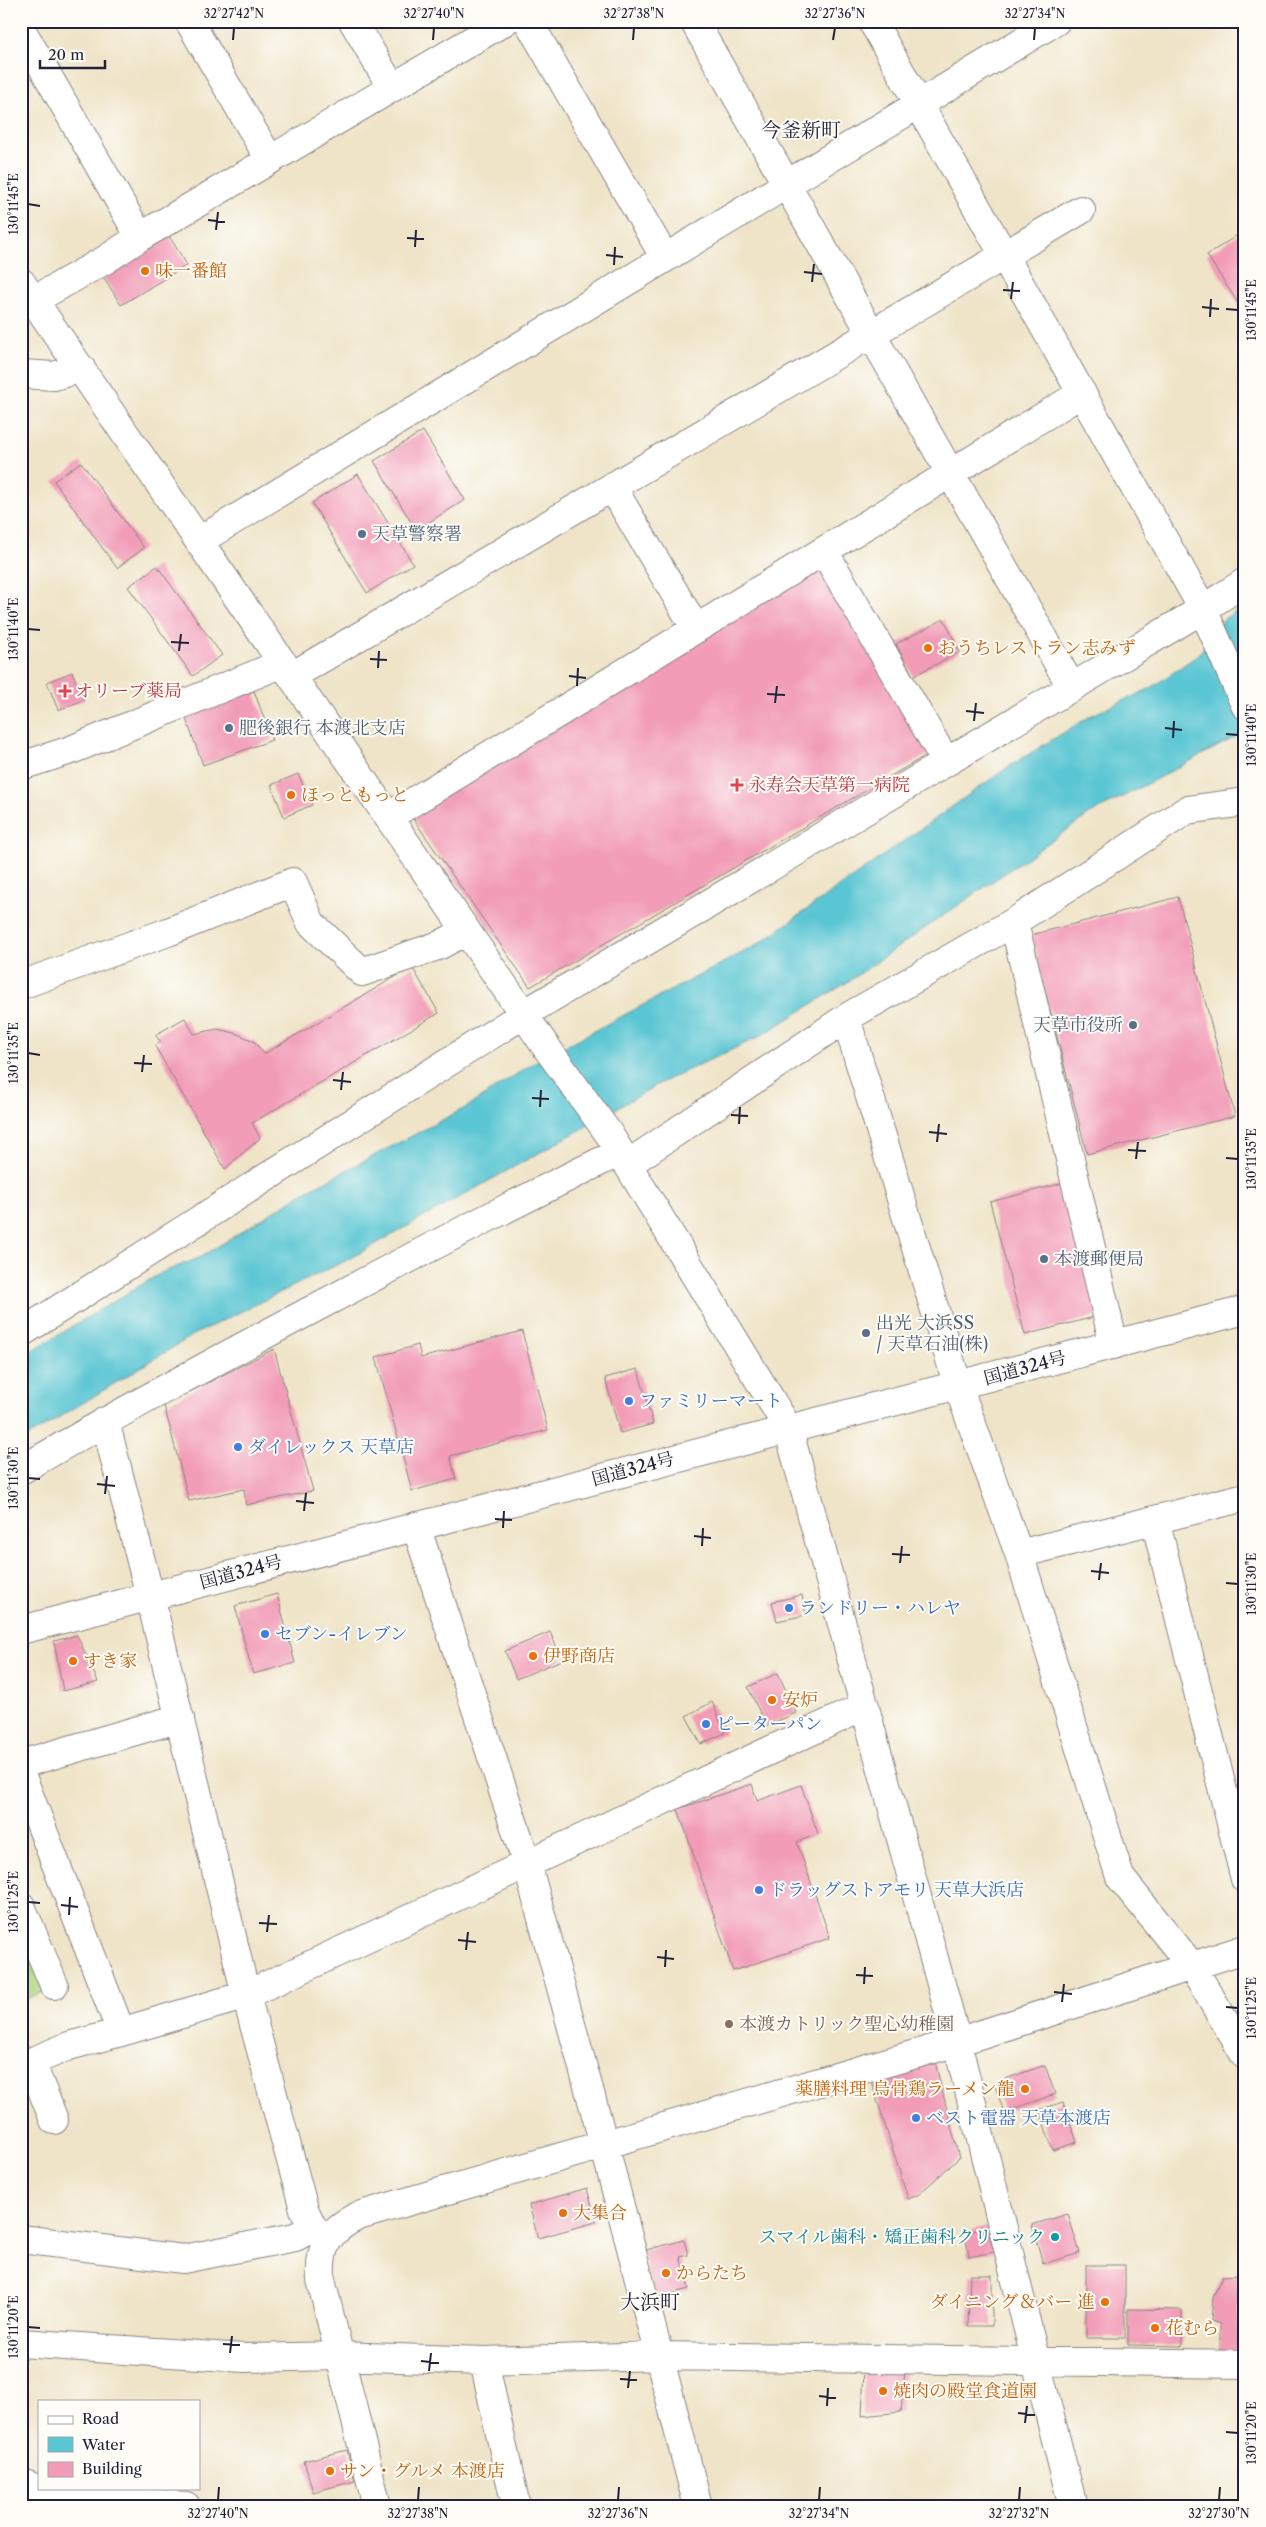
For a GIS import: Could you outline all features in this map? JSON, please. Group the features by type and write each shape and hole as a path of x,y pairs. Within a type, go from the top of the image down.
{"main road":[{"path":"189,21 270,160"},
{"path":"354,21 392,88"},
{"path":"505,21 140,237 105,260 27,291 466,931 619,1150 788,1428 958,2042 1036,2362 1074,2506"},
{"path":"528,21 665,258"},
{"path":"694,21 1072,688"},
{"path":"872,21 1207,617 1245,705"},
{"path":"199,541 919,104 1048,23"},
{"path":"21,29 140,237"},
{"path":"21,766 71,750 287,669 612,487 1081,210"},
{"path":"21,374 54,376 81,368"},
{"path":"388,817 1082,393"},
{"path":"612,487 696,630"},
{"path":"824,551 946,762"},
{"path":"21,1333 524,1014 1072,688 1207,617 1245,582"},
{"path":"21,1470 105,1421 508,1206 619,1150 1014,922 1187,810 1245,802"},
{"path":"21,985 168,932 293,882 311,923 362,972 440,946 466,931"},
{"path":"1014,922 1114,1346"},
{"path":"846,1018 958,1386 1019,1554 1120,1877 1191,1965 1245,2056"},
{"name":"国道324号","path":"21,1630 788,1428 1114,1346 1245,1310"},
{"path":"105,1421 180,1718 246,1995 304,2209 321,2233 321,2280 377,2506"},
{"path":"1019,1554 1245,1497"},
{"path":"1155,1520 1245,1879"},
{"path":"416,1526 528,1864 604,2144 698,2506"},
{"path":"54,2120 31,2062 68,2046 246,1995 865,1706"},
{"path":"21,1764 180,1718"},
{"path":"21,1774 121,2032"},
{"path":"21,1906 54,1985"},
{"path":"21,2238 183,2258 321,2233 358,2216 958,2042 1245,1949"},
{"path":"21,2344 244,2358 339,2356 484,2361 658,2356 1245,2364"},
{"path":"484,2361 516,2506"},
{"path":"21,2482 38,2490"},
{"path":"38,2490 51,2496 186,2506"}],"green space":[{"path":"21,1925 48,1990 21,2001"}],"water":[{"path":"1245,605 1245,732 1090,814 846,983 759,1037 658,1084 580,1130 349,1259 195,1334 21,1441 21,1357 161,1273 201,1257 303,1193 467,1107 535,1062 757,945 1008,767 1094,714 1151,688 1198,655 1224,619"}],"building":[{"path":"1245,230 1245,314 1207,255"},
{"name":"味一番館","path":"169,236 187,265 121,305 103,276"},
{"name":"天草警察署","path":"423,431 465,500 416,530 374,461"},
{"path":"81,462 144,548 117,568 54,481"},
{"name":"天草警察署","path":"358,474 413,564 367,593 312,503"},
{"name":"永寿会天草第一病院","path":"820,564 930,753 530,987 410,814"},
{"path":"157,566 222,655 193,676 128,587"},
{"name":"おうちレストラン志みず","path":"944,619 960,652 913,676 896,644"},
{"name":"オリーブ薬局","path":"72,672 84,700 58,710 47,682"},
{"name":"肥後銀行 本渡北支店","path":"254,691 272,740 203,765 185,716"},
{"name":"ほっともっと","path":"298,774 312,805 284,817 271,785"},
{"name":"天草市役所","path":"1178,897 1235,1116 1087,1154 1031,935"},
{"path":"412,967 439,1013 252,1123 260,1138 225,1169 155,1046 161,1042 155,1035 185,1018 194,1034 217,1029 235,1033 254,1041 264,1054"},
{"name":"本渡郵便局","path":"1063,1183 1098,1316 1025,1335 990,1202"},
{"path":"522,1331 548,1430 450,1456 456,1479 412,1491 376,1357 418,1345 421,1358"},
{"name":"ダイレックス 天草店","path":"274,1349 313,1491 246,1505 244,1489 189,1501 164,1405"},
{"name":"ファミリーマート","path":"638,1369 653,1424 620,1433 605,1378"},
{"name":"セブン-イレブン","path":"277,1594 295,1663 253,1674 235,1606"},
{"name":"ランドリー・ハレヤ","path":"802,1595 806,1615 777,1621 772,1602"},
{"name":"伊野商店","path":"550,1632 562,1660 516,1679 505,1651"},
{"name":"すき家","path":"77,1635 98,1682 63,1691 54,1641"},
{"name":"安炉","path":"778,1673 796,1713 766,1726 748,1687"},
{"name":"ピーターパン","path":"712,1702 725,1733 701,1744 686,1716"},
{"name":"ドラッグストアモリ 天草大浜店","path":"752,1784 757,1801 801,1785 818,1834 797,1842 830,1938 733,1971 678,1809"},
{"name":"ベスト電器 天草本渡店","path":"934,2058 959,2158 918,2195 908,2199 870,2077"},
{"name":"薬膳料理 烏骨鶏ラーメン龍","path":"1045,2065 1055,2094 1004,2112 994,2083"},
{"path":"1063,2102 1077,2142 1053,2150 1039,2110"},
{"name":"大集合","path":"587,2188 596,2222 538,2238 529,2205"},
{"name":"スマイル歯科・矯正歯科クリニック","path":"1068,2214 1080,2253 1043,2264 1032,2225"},
{"path":"987,2227 994,2252 969,2257 965,2233"},
{"name":"からたち","path":"684,2240 688,2255 680,2257 689,2289 655,2298 642,2251"},
{"name":"ダイニング＆バー 進","path":"1086,2265 1125,2265 1125,2338 1086,2338"},
{"path":"970,2275 992,2275 992,2326 968,2326"},
{"path":"1239,2275 1239,2355 1220,2353 1220,2324 1211,2321 1213,2297 1222,2276"},
{"name":"花むら","path":"1128,2309 1182,2310 1182,2346 1128,2345"},
{"name":"焼肉の殿堂食道園","path":"864,2369 905,2371 901,2412 862,2416"},
{"name":"サン・グルメ 本渡店","path":"347,2450 355,2481 313,2492 304,2461"}],"place":[{"name":"味一番館","path":"145,271"},
{"name":"天草警察署","path":"362,534"},
{"name":"おうちレストラン志みず","path":"928,648"},
{"name":"オリーブ薬局","path":"65,691"},
{"name":"肥後銀行 本渡北支店","path":"229,728"},
{"name":"永寿会天草第一病院","path":"737,785"},
{"name":"ほっともっと","path":"291,795"},
{"name":"天草市役所","path":"1133,1025"},
{"name":"本渡郵便局","path":"1044,1259"},
{"name":"出光 大浜SS / 天草石油(株)","path":"866,1333"},
{"name":"ファミリーマート","path":"629,1401"},
{"name":"ダイレックス 天草店","path":"238,1447"},
{"name":"ランドリー・ハレヤ","path":"789,1608"},
{"name":"セブン-イレブン","path":"265,1634"},
{"name":"伊野商店","path":"533,1656"},
{"name":"すき家","path":"73,1661"},
{"name":"安炉","path":"772,1700"},
{"name":"ピーターパン","path":"706,1724"},
{"name":"ドラッグストアモリ 天草大浜店","path":"759,1890"},
{"name":"本渡カトリック聖心幼稚園","path":"729,2024"},
{"name":"薬膳料理 烏骨鶏ラーメン龍","path":"1025,2089"},
{"name":"ベスト電器 天草本渡店","path":"916,2118"},
{"name":"大集合","path":"563,2213"},
{"name":"スマイル歯科・矯正歯科クリニック","path":"1055,2237"},
{"name":"からたち","path":"666,2273"},
{"name":"ダイニング＆バー 進","path":"1105,2302"},
{"name":"花むら","path":"1155,2328"},
{"name":"焼肉の殿堂食道園","path":"883,2391"},
{"name":"サン・グルメ 本渡店","path":"330,2471"}],"district":[{"name":"今釜新町","path":"801,130"},
{"name":"大浜町","path":"650,2302"}]}
